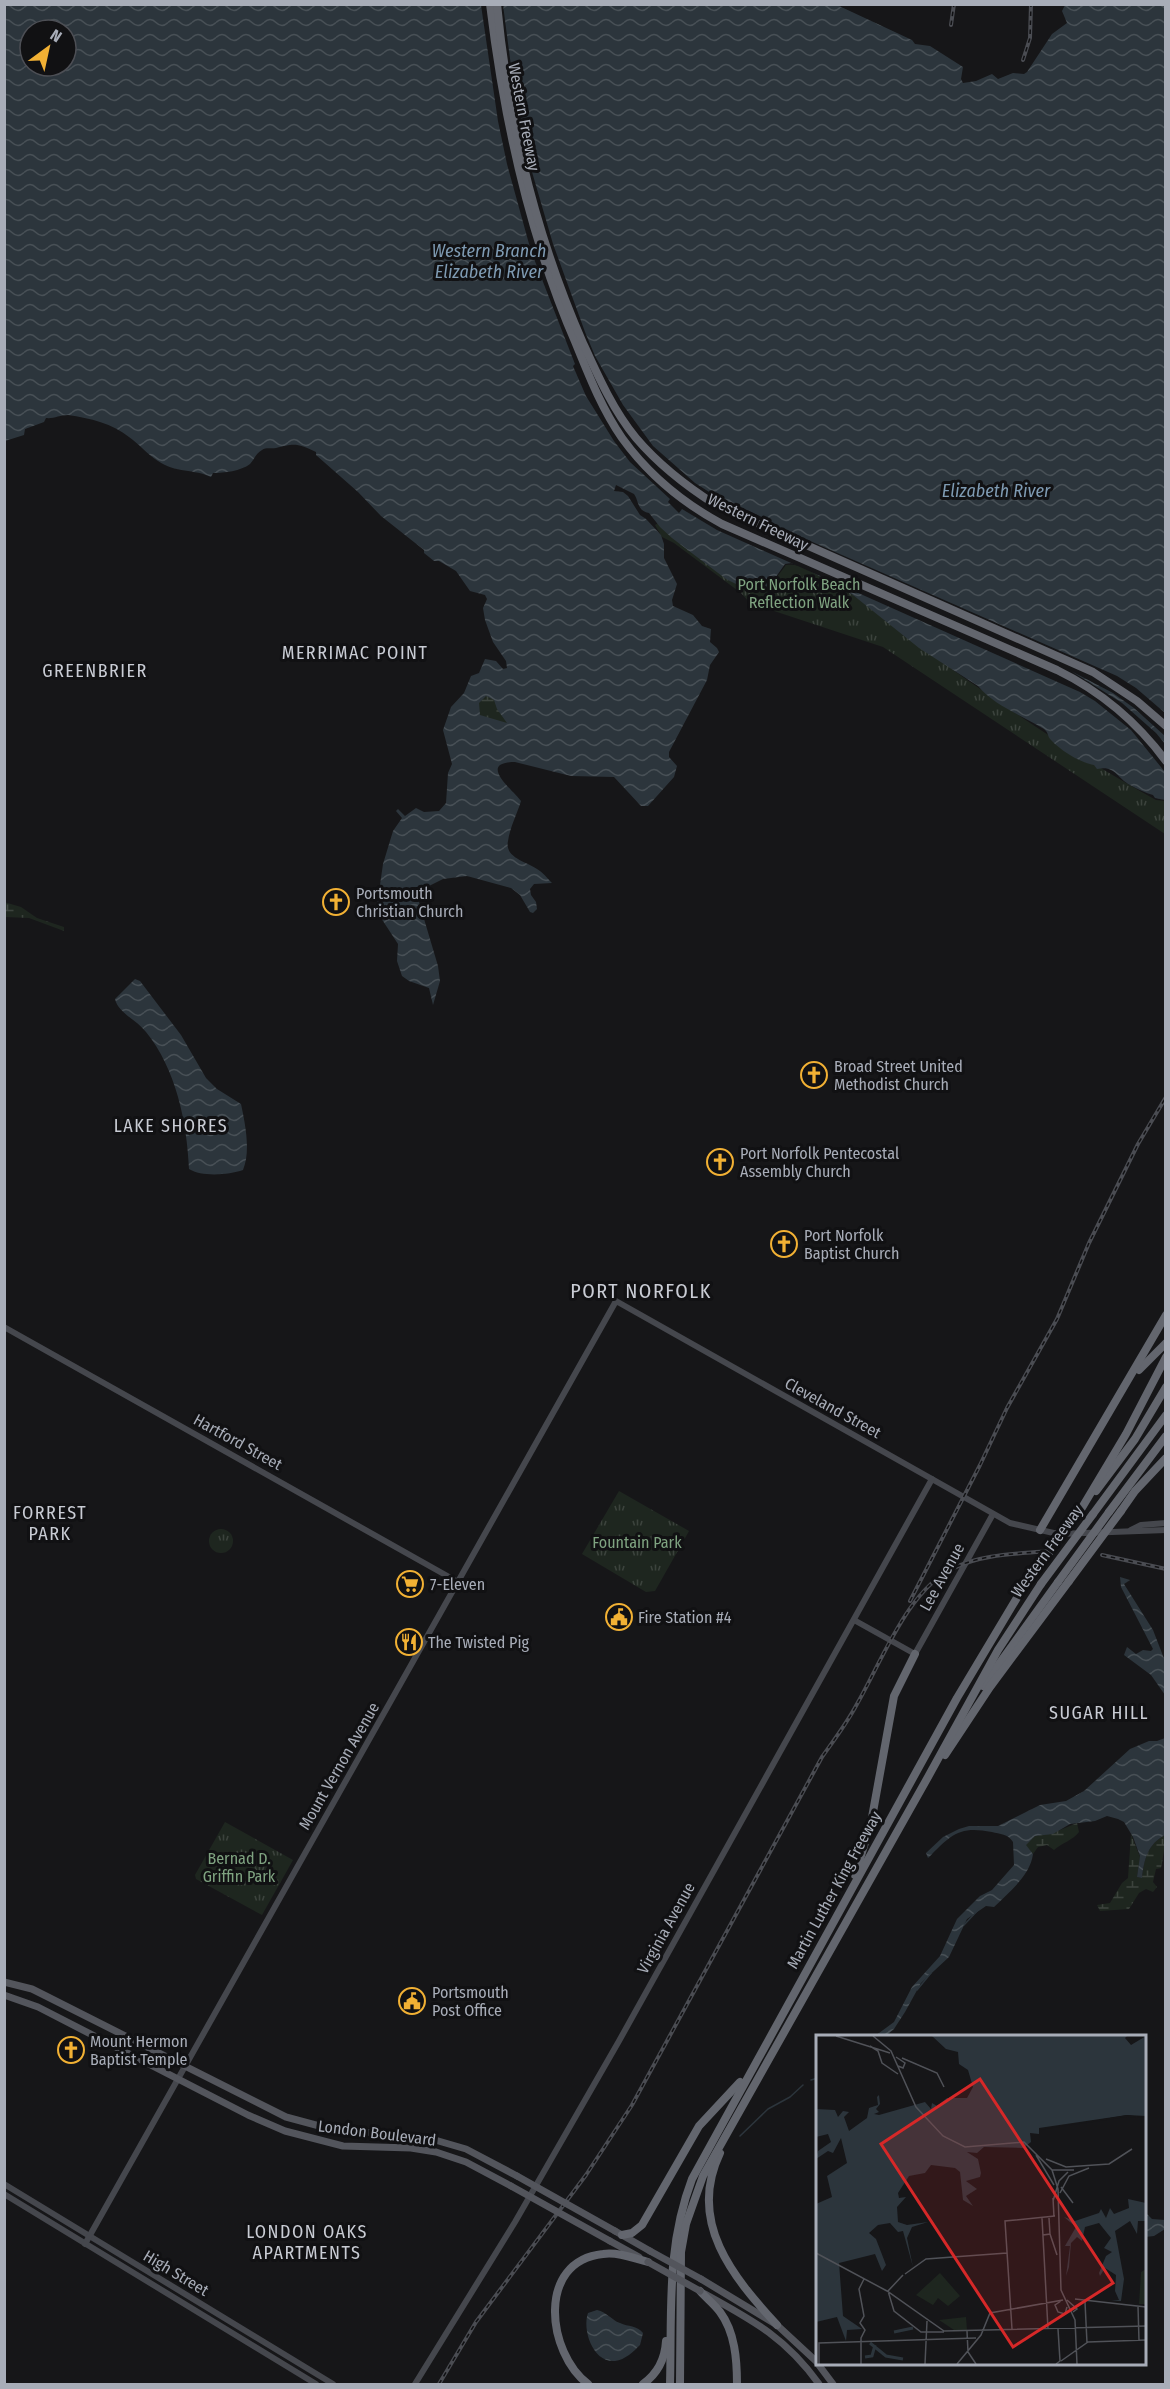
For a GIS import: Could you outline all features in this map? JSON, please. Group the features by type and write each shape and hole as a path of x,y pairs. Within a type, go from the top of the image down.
{"highway":[{"name":"Western Freeway","path":"490,4 507,118 536,234 565,318 599,398 615,427 634,453 678,495 714,519 1057,670 1092,690 1119,710 1166,761"},
{"name":"Western Freeway","path":"497,4 506,79 518,140 531,194 554,269 573,320 605,390 636,437 650,453 674,476 716,505 1093,672 1137,700 1166,726"},
{"path":"1119,710 1139,724 1166,754"},
{"path":"1041,1530 1166,1315"},
{"path":"1121,1394 1142,1366 1166,1343"},
{"name":"Western Freeway","path":"1077,1516 1126,1434 1166,1357"},
{"path":"1077,1516 1135,1439 1166,1387"},
{"name":"Western Freeway","path":"963,1712 1012,1626 1166,1415"},
{"path":"963,1712 1166,1436"},
{"path":"928,1778 957,1739 990,1687 1135,1491 1166,1458"},
{"name":"Martin Luther King Freeway","path":"671,2302 672,2254 685,2197 700,2162 969,1677 1024,1586 1077,1516"},
{"path":"845,1901 871,1823 894,1696 915,1653"},
{"name":"Martin Luther King Freeway","path":"681,2385 680,2272 686,2224 703,2176 963,1712"},
{"path":"618,2233 632,2233 642,2225 699,2127 742,2080 758,2058"},
{"path":"742,2106 712,2173 711,2223 721,2251 735,2277 777,2325"},
{"path":"588,2385 571,2366 558,2336 555,2306 561,2282 577,2264 593,2256 615,2254 648,2262"},
{"path":"700,2291 720,2312 729,2332 736,2358 737,2385"},
{"path":"643,2385 654,2375 662,2360 671,2302"},
{"path":"670,2385 671,2302"}],"main road":[{"name":"London Boulevard","path":"4,1982 38,1992 273,2112 298,2122 338,2132 399,2134 435,2140 466,2149 701,2279 777,2325 816,2361"},
{"name":"London Boulevard","path":"4,1995 38,2007 266,2124 304,2137 343,2146 411,2148 436,2152 466,2162 700,2291 773,2334 801,2360 819,2385"},
{"name":"London Boulevard","path":"819,2365 833,2385"}],"street":[{"name":"Cleveland Street","path":"616,1301 1010,1523 1074,1534 1131,1530"},
{"name":"Mount Vernon Avenue","path":"85,2244 616,1301"},
{"name":"Hartford Street","path":"4,1326 458,1582"},
{"name":"Virginia Avenue","path":"414,2385 444,2333 504,2240 576,2115 932,1479"},
{"name":"Lee Avenue","path":"915,1653 993,1514"},
{"path":"1131,1530 1141,1526 1166,1523"},
{"path":"1131,1530 1142,1532 1166,1530"},
{"path":"854,1620 915,1653"},
{"name":"High Street","path":"4,2184 333,2385"},
{"name":"High Street","path":"4,2194 316,2385"}],"green space":[{"name":"Port Norfolk Beach Reflection Walk","path":"660,522 767,584 774,581 786,565 802,566 826,577 863,602 908,638 1030,723 1124,782 1156,800 1165,801 1165,834 883,647 750,603 741,593 674,543 662,537 655,525"},
{"path":"485,685 523,724 482,727 474,699"},
{"path":"4,902 21,907 37,918 64,927 64,931 29,918 5,917"},
{"name":"Fountain Park","path":"619,1491 689,1531 655,1591 646,1592 582,1554"},
{"path":"221,1529 230,1532 233,1541 230,1550 221,1553 212,1550 209,1541 212,1532"},
{"name":"Bernad D. Griffin Park","path":"225,1822 293,1860 262,1915 196,1879 195,1875"},
{"path":"1077,1823 1079,1832 1054,1850 1047,1845 1038,1847 1033,1854 1025,1845 1035,1836 1053,1833"},
{"path":"1131,1834 1140,1857 1137,1877 1142,1878 1148,1853 1165,1835 1161,1868 1156,1869 1153,1882 1157,1887 1153,1892 1146,1889 1139,1893 1129,1909 1100,1911 1097,1905 1110,1903 1122,1883 1128,1878"}],"water":[{"name":"Western Branch Elizabeth River","path":"5,5 837,5 912,40 915,44 930,46 963,67 961,79 963,83 976,81 992,74 998,79 1013,73 1027,72 1052,34 1067,23 1062,11 1065,5 1165,5 1165,800 1155,798 1130,785 1112,770 1097,769 1094,765 1083,762 1066,752 1051,740 1044,729 993,700 978,686 919,648 853,595 803,567 791,563 785,564 768,588 759,592 726,579 660,527 649,513 640,508 634,494 616,485 614,491 623,492 628,496 640,515 661,535 664,544 664,558 677,584 672,600 673,606 693,615 702,626 711,629 710,642 719,652 710,665 707,680 669,752 669,757 677,766 674,777 648,806 641,806 614,777 571,776 515,762 504,763 498,767 501,778 521,801 509,836 510,852 536,868 552,883 534,884 530,889 537,909 533,913 530,912 520,895 511,888 467,876 443,879 421,890 419,902 438,966 440,981 433,1005 429,988 402,976 397,961 398,944 381,918 377,906 383,864 393,831 402,818 396,811 398,809 405,816 416,808 424,812 439,811 446,803 448,773 452,764 443,730 451,707 464,693 471,676 479,673 485,659 496,661 503,669 507,668 506,661 493,642 485,620 483,608 487,599 485,595 470,591 456,571 439,561 434,561 424,553 424,550 381,516 316,455 316,452 305,447 292,445 265,449 258,453 250,464 232,471 213,473 211,477 165,465 116,428 76,416 46,418 44,422 25,429 24,435 5,441","holes":["486,696 494,700 497,709 507,723 480,715 479,703"]},
{"path":"135,979 140,981 181,1035 206,1078 217,1089 241,1104 247,1146 243,1170 215,1174 194,1172 189,1169 186,1133 178,1097 165,1062 146,1032 120,1008 115,999"},
{"path":"1120,1577 1130,1580 1124,1584 1153,1630 1165,1661 1165,1695 1151,1675 1124,1655 1127,1647 1136,1654 1143,1650 1153,1649 1121,1587"},
{"path":"1165,1738 1165,1835 1148,1853 1142,1878 1137,1877 1140,1856 1133,1837 1124,1822 1118,1819 1107,1816 1095,1821 1070,1824 1053,1834 1035,1836 1026,1845 1033,1854 1028,1869 1018,1883 994,1907 986,1906 967,1919 949,1957 921,1983 894,2029 887,2035 876,2035 894,2022 912,1987 940,1956 957,1919 980,1896 992,1890 1014,1865 1011,1839 1004,1835 980,1830 963,1831 949,1838 928,1858 926,1853 943,1837 959,1829 969,1826 998,1826 1040,1805 1066,1801 1084,1791 1130,1749 1149,1741"},
{"path":"1146,2213 1152,2219 1165,2220 1165,2229 1154,2236 1146,2237"},
{"path":"597,2310 604,2312 617,2322 641,2330 643,2333 640,2345 619,2360 607,2360 601,2357 591,2344 587,2328 588,2313"}],"pier":[{"path":"481,5 503,5 512,74 532,172 553,244 585,332 595,356 623,405 653,446 695,483 728,504 730,502 768,520 767,522 1117,676 1136,688 1165,713 1165,736 1134,708 1113,693 1071,671 1122,703 1156,733 1165,744 1165,772 1131,730 1080,692 717,530 682,509 679,513 668,502 670,499 630,462 586,396 531,251 507,164 498,121"}],"waterway":[{"path":"964,1925 979,1909"},
{"path":"917,1990 931,1973"},
{"path":"811,2080 816,2079"},
{"path":"740,2136 768,2109 790,2097 803,2085"}],"railway":[{"path":"951,25 954,4"},
{"path":"1023,60 1030,38 1031,4"},
{"path":"910,1601 1007,1408 1057,1319 1089,1243 1138,1144 1166,1097"},
{"path":"439,2384 476,2322 586,2175 632,2105 822,1757 853,1711 910,1609 938,1578 965,1563 1000,1555 1048,1551"},
{"path":"1102,1555 1166,1569"}],"place":[{"name":"Portsmouth Christian Church","path":"336,902"},
{"name":"Broad Street United Methodist Church","path":"814,1075"},
{"name":"Port Norfolk Pentecostal Assembly Church","path":"720,1162"},
{"name":"Port Norfolk Baptist Church","path":"784,1244"},
{"name":"7-Eleven","path":"410,1584"},
{"name":"Fire Station #4","path":"619,1617"},
{"name":"The Twisted Pig","path":"409,1642"},
{"name":"Portsmouth Post Office","path":"412,2001"},
{"name":"Mount Hermon Baptist Temple","path":"71,2050"}],"district":[{"name":"MERRIMAC POINT","path":"355,653"},
{"name":"GREENBRIER","path":"95,671"},
{"name":"LAKE SHORES","path":"171,1126"},
{"name":"PORT NORFOLK","path":"641,1291"},
{"name":"FORREST PARK","path":"50,1523"},
{"name":"SUGAR HILL","path":"1099,1713"},
{"name":"LONDON OAKS APARTMENTS","path":"307,2242"}],"water label":[{"name":"Elizabeth River","path":"996,491"}]}
